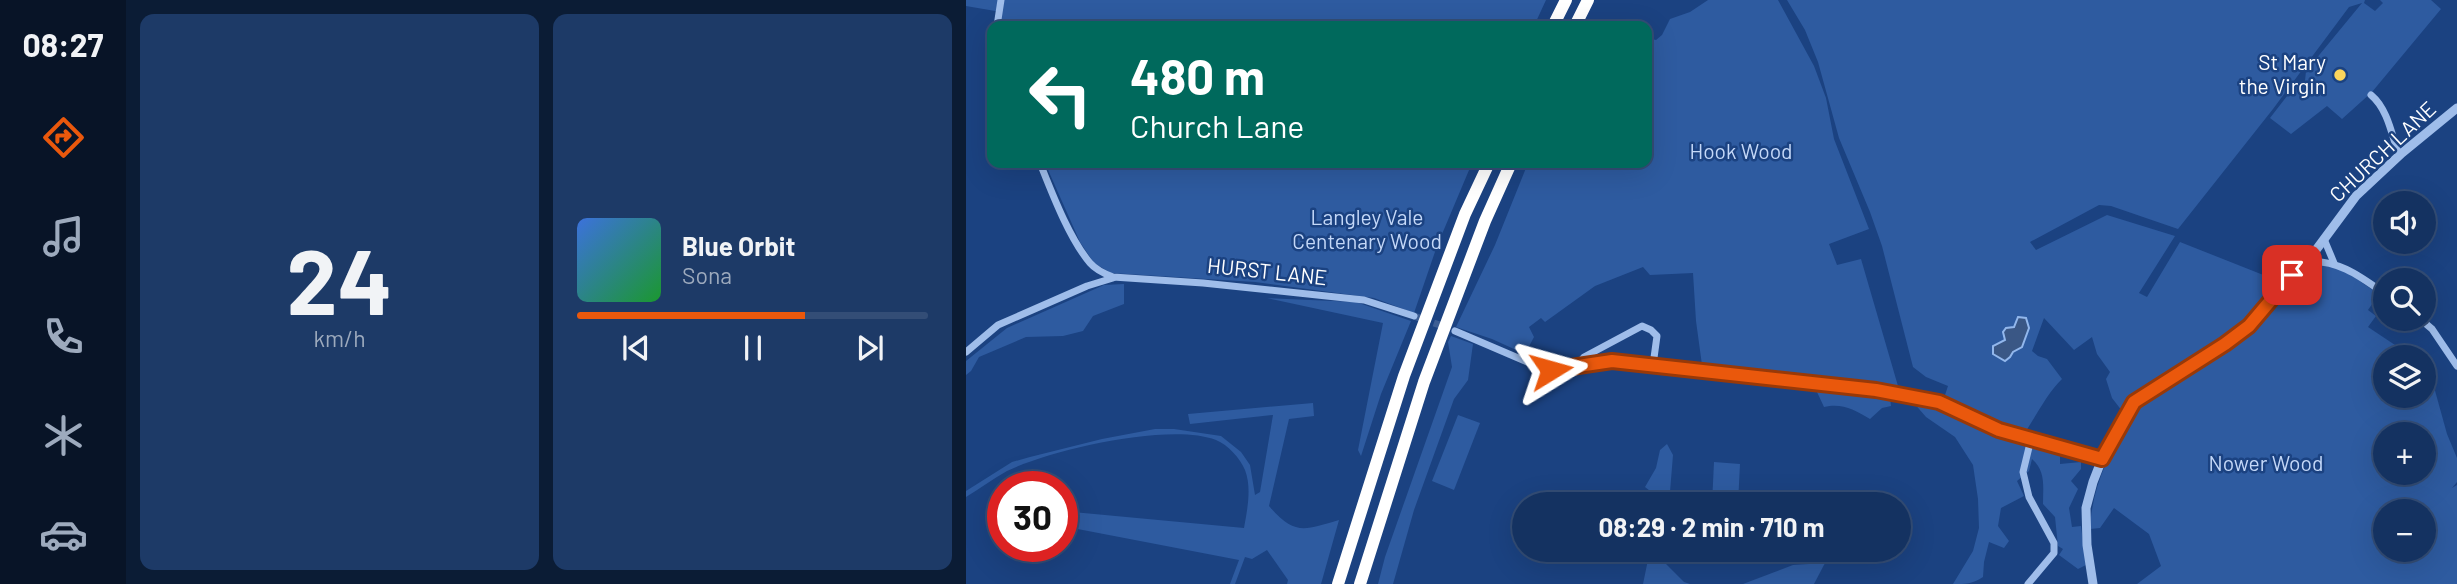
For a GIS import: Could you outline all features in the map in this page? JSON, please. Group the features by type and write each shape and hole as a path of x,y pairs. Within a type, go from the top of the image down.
{"highway":[{"path":"1556,21 1566,0"},
{"path":"1578,21 1588,0"},
{"path":"1338,584 1404,376 1465,214 1487,168"},
{"path":"1360,584 1423,382 1485,220 1509,168"}],"street":[{"path":"999,21 1001,0"},
{"path":"2371,95 2379,102 2385,114 2399,156"},
{"name":"CHURCH LANE","path":"2093,584 2087,545 2086,508 2102,459 2134,402 2249,326 2284,282 2324,239 2356,196 2457,108"},
{"path":"1042,168 1066,223 1090,263 1100,272 1113,277"},
{"path":"2324,239 2334,263"},
{"path":"2304,262 2319,260 2334,263 2373,285"},
{"path":"1087,286 1093,276 1090,263"},
{"path":"966,352 998,326 1113,277"},
{"name":"HURST LANE","path":"1113,277 1203,283 1364,300 1414,316"},
{"path":"1575,366 1584,357 1642,326 1657,336 1653,365"},
{"path":"1455,331 1546,370 1612,361 1876,390 1924,399 1939,402 1999,430 2102,459"},
{"path":"2433,331 2457,366"},
{"path":"2028,584 2054,553 2054,543 2029,497 2023,472 2031,439"}],"green space":[{"path":"966,0 1546,0 1536,21 1000,21 1001,12 966,6"},
{"name":"Hook Wood","path":"1708,0 1778,0 1814,66 1826,98 1834,139 1869,229 1829,244 1837,265 1861,259 1898,386 1702,365 1693,273 1650,275 1643,267 1595,286 1545,322 1541,318 1529,327 1534,337 1525,354 1456,327 1495,245 1526,168 1652,168 1652,39 1656,40 1662,35 1670,19 1690,12"},
{"name":"Nower Wood","path":"1787,0 2365,0 2364,3 2375,11 2383,3 2380,0 2431,0 2441,9 2372,92 2342,119 2327,106 2291,134 2270,118 2297,83 2305,81 2306,71 2362,3 2349,7 2178,229 2111,206 2099,205 2030,242 2036,250 2107,215 2175,236 2139,293 2147,297 2180,242 2276,280 2259,307 2242,325 2179,367 2184,374 2251,330 2298,277 2317,265 2327,264 2339,268 2373,290 2373,303 2368,310 2373,314 2373,320 2368,327 2395,345 2373,345 2373,408 2436,408 2436,394 2457,458 2457,482 2452,488 2457,485 2457,584 2137,584 2161,566 2149,534 2114,508 2100,528 2090,529 2094,499 2102,472 2129,420 2112,398 2106,379 2110,372 2097,354 2092,337 2074,350 2044,318 2032,351 2047,359 2062,379 2047,397 2025,433 1997,426 1943,401 1948,386 1926,377 1913,367 1882,246 1839,138 1818,62 1805,30"},
{"name":"Langley Vale Centenary Wood","path":"1047,168 1470,168 1437,246 1414,313 1374,298 1255,282 1111,273 1094,263 1080,242"},
{"path":"1124,284 1124,304 1093,316 1083,331 1063,336 1026,337 979,357 966,375 966,361 1007,328 1104,285"},
{"path":"1267,298 1356,302 1411,321 1381,394 1361,456 1358,450 1383,323"},
{"path":"1451,336 1473,344 1468,380 1454,399 1414,510 1393,584 1378,584 1452,367 1448,342"},
{"path":"1823,388 1890,397 1891,406 1882,408 1870,419 1843,407 1824,407 1817,392"},
{"path":"1913,402 1931,405 2035,446 2060,450 2060,464 2081,462 2081,469 2071,481 2078,489 2069,508 2072,527 2081,526 2086,565 2078,569 2059,555 2063,549 2058,546 2055,517 2043,504 2042,474 2032,459 2029,471 2017,481 2024,496 2001,508 1998,526 2009,541 2004,548 1989,542 1983,577 1969,583 1953,584 1973,551 1979,528 1973,465 1955,437 1926,417"},
{"path":"1313,403 1314,416 1289,419 1269,506 1286,522 1301,528 1339,520 1321,584 1287,584 1288,580 1267,550 1252,559 1245,557 1235,584 1230,584 1239,560 1078,529 1078,512 1244,528 1249,492 1245,470 1233,452 1216,440 1196,435 1141,436 1080,447 1007,471 998,471 1012,462 1102,439 1155,429 1174,429 1221,436 1241,452 1250,465 1255,495 1260,492 1273,415 1190,424 1188,414"},
{"path":"1458,415 1480,423 1454,490 1432,481"},
{"path":"1667,444 1673,455 1670,492 1651,492 1645,487 1656,468 1660,450"},
{"path":"1714,462 1740,464 1739,492 1713,492"},
{"path":"987,478 987,484 966,497 966,491"},
{"path":"1648,562 1664,562 1684,582 1690,584 1643,584"},
{"path":"1825,563 1814,584 1743,584 1793,565"}],"shaded area":[{"path":"2018,317 2026,318 2029,328 2022,347 2005,361 1993,354 1993,346 2005,340 2003,332 2006,328 2014,327"}],"tunnel":[{"path":"1414,316 1448,328"}],"place":[{"name":"St Mary the Virgin","path":"2340,75"}],"route":[{"path":"1551,370 1612,361 1876,390 1939,402 1999,430 2102,459 2134,402 2249,326 2292,275"}]}
